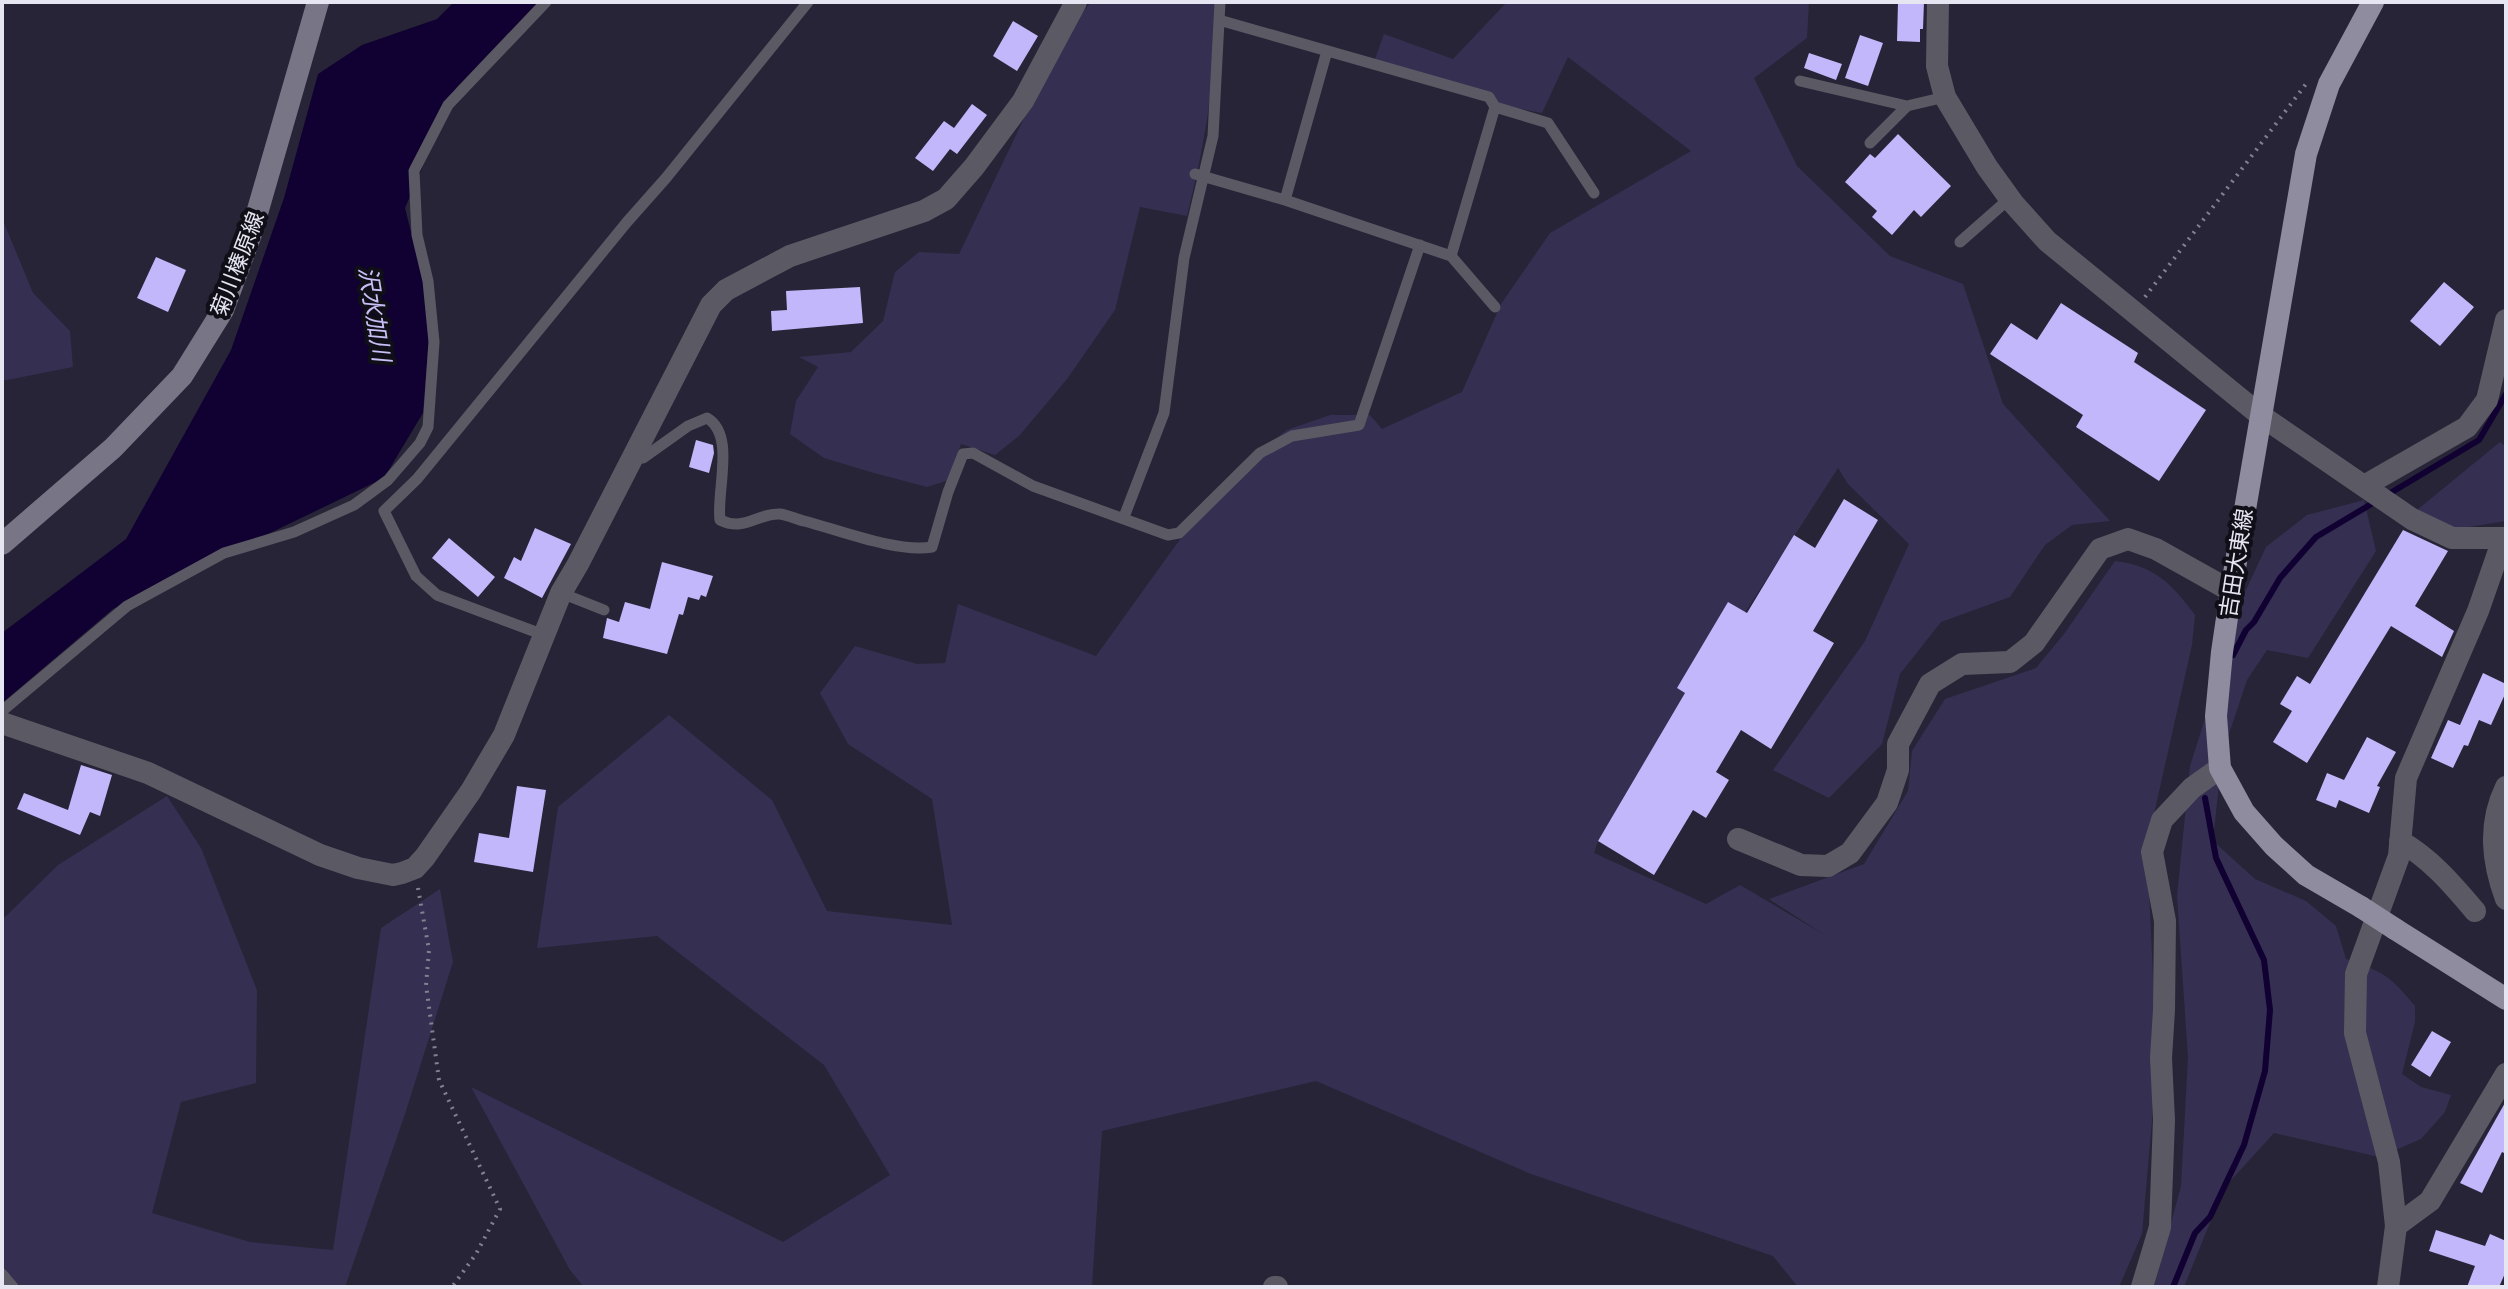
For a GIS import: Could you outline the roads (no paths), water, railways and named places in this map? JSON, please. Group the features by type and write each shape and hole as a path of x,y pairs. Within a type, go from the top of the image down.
{"main road":[{"name":"菊川榛原線","path":"2,544 113,448 182,376 223,310 251,234 318,2"},
{"name":"吉田大東線","path":"2373,2 2329,84 2306,154 2222,652 2216,716 2220,768 2244,812 2274,846 2306,875 2504,992"}],"street":[{"path":"2,723 148,773 320,855 358,868 393,875 415,868 471,791 504,735 561,593 634,458 698,327 718,297 790,256 924,211 946,199 1023,101 1076,2"},
{"path":"1938,2 1937,66 1945,97 1965,133 2010,198 2047,241 2260,415 2412,519 2452,538 2504,538 2478,611 2406,778 2399,856 2356,974 2355,1033 2389,1162 2396,1226 2388,1287"},
{"path":"2367,488 2467,427 2487,400 2506,320"},
{"path":"1738,839 1801,865 1828,866 1850,853 1887,803 1898,770 1898,744 1930,684 1962,664 2010,662 2034,643 2100,549 2128,539 2156,549 2231,591"},
{"path":"2142,1287 2160,1227 2164,1131 2161,1058 2165,921 2152,852 2162,820 2192,788 2220,768"},
{"path":"2506,787 2496,809 2493,844 2506,899"},
{"path":"2400,841 2440,870 2475,911"},
{"path":"2396,1226 2430,1201 2506,1074"}],"lane":[{"path":"2,711 127,606 224,553 294,532 354,505 388,480 420,443 428,427 434,342 428,281 417,235 414,171 448,105 546,2"},
{"path":"544,635 437,595 416,576 384,511 417,479 808,2"},
{"path":"1124,517 1164,413 1184,258 1200,174 1213,136 1220,2"},
{"path":"1219,20 1489,97 1495,107 1548,123 1594,193"},
{"path":"1285,200 1327,51"},
{"path":"1800,81 1907,106 1945,97"},
{"path":"1870,143 1907,106"},
{"path":"1451,256 1495,107"},
{"path":"1200,174 1451,256 1495,307"},
{"path":"1960,242 2010,198"},
{"path":"634,458 643,458 688,426 707,418 715,423 723,438 720,520 731,525 747,524 778,514 888,543 932,547 963,454 973,453 1033,486 1168,535 1179,533 1260,453 1292,436 1359,425 1420,245"},
{"path":"561,593 604,610"},
{"path":"2,1274 13,1287"}],"water":[{"name":"沢水加川","path":"454,2 538,2 456,88 405,208 431,312 423,413 384,478 113,609 2,703 2,633 126,539 231,350 284,198 318,74 362,45 437,19"}],"waterway":[{"path":"2387,495 2479,440 2506,394"},
{"path":"2233,655 2280,578 2316,537 2378,500"},
{"path":"2173,1287 2195,1233 2210,1217 2244,1145 2265,1071 2270,1010 2264,960 2216,858 2205,798"}]}
